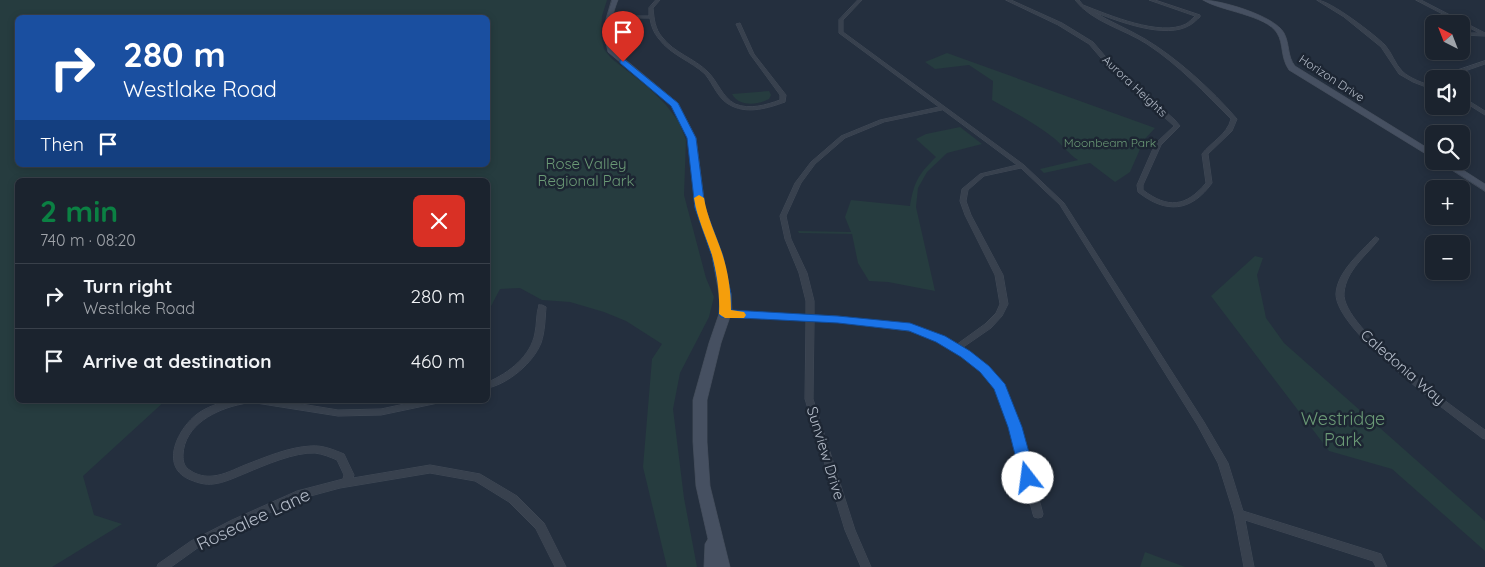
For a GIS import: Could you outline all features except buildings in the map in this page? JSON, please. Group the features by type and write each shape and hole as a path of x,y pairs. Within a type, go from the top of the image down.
{"street":[{"path":"615,0 607,39 608,47 617,57 675,105 692,138 700,208 717,256 725,294 725,314 715,343 700,400 703,486 722,567"},
{"path":"658,0 651,8 654,31 663,43 705,72 726,100 735,106 752,109 771,106 783,101 783,95 752,54 738,24"},
{"path":"860,0 841,20 842,32 1022,166 1062,204 1196,416 1222,463 1239,514 1249,567"},
{"name":"Aurora Heights","path":"1008,0 1060,24 1091,43 1109,64 1173,121 1177,126 1158,144 1140,186 1140,191 1148,199 1162,204 1176,206 1187,204 1204,190 1209,183 1205,154 1209,148 1229,132 1234,119 1200,82 1170,58 1133,33 1108,22 1082,6"},
{"path":"1077,0 1082,6 1147,28 1164,30 1195,21 1198,16 1151,0"},
{"name":"Horizon Drive","path":"1206,0 1243,12 1275,28 1280,32 1287,62 1292,68 1425,150"},
{"path":"1320,0 1346,16 1377,41 1391,56 1401,73 1425,85"},
{"path":"1418,0 1485,36"},
{"path":"611,17 651,17"},
{"path":"1470,35 1485,36"},
{"path":"1463,70 1485,62"},
{"path":"1470,104 1485,113"},
{"name":"Sunview Drive","path":"866,567 850,530 810,399 810,301 803,273 788,239 783,216 798,183 813,163 843,137 882,121 944,108"},
{"path":"957,348 988,326 1000,314 1004,304 999,275 968,215 963,201 965,189 982,175 1022,166"},
{"path":"1456,170 1485,188"},
{"name":"Caledonia Way","path":"1376,239 1346,274 1341,286 1339,299 1346,313 1363,335 1396,366 1485,436"},
{"path":"490,384 501,380 521,364 537,344 542,307"},
{"path":"725,314 810,318 910,328 940,339 957,348 984,369 1000,387 1015,427 1038,514"},
{"path":"221,403 199,418 181,440 178,455 179,466 185,474 211,480 276,458 310,449 323,450 341,457 349,475 348,482"},
{"path":"275,403 338,413 381,412 424,403"},
{"name":"Rosealee Lane","path":"162,567 195,544 236,523 301,494 348,482 430,469 477,478 514,499 540,526 561,567"},
{"path":"1239,514 1378,557 1382,567"},
{"path":"712,567 713,529"}],"green space":[{"name":"Rose Valley Regional Park","path":"0,0 607,0 602,16 601,35 604,49 611,58 648,87 666,105 679,122 686,140 684,195 706,278 714,297 709,317 680,373 673,409 684,498 697,567 667,567 643,467 652,359 662,344 626,321 604,312 570,302 542,300 520,288 500,289 490,308 490,178 15,178 15,403 163,403 83,476 94,515 122,524 52,567 0,567"},
{"name":"Moonbeam Park","path":"947,53 1155,128 1144,140 1130,172 1115,182 1090,163 1044,173 1040,169 1078,160 1040,128 992,100 993,81 969,65 935,69 925,62"},
{"path":"769,91 771,95 769,99 760,103 749,104 739,101 732,94"},
{"path":"960,127 982,144 947,153 927,172 918,188 916,207 935,291 888,282 869,281 858,263 852,234 799,233 798,231 851,232 845,217 851,200 910,206 913,190 918,178 936,157 916,139 926,134"},
{"name":"Westridge Park","path":"1255,256 1263,258 1257,275 1266,318 1284,343 1485,521 1485,551 1392,469 1329,451 1211,296"},
{"path":"1145,552 1185,567 1140,567"}],"slow traffic":[{"path":"699,198 700,208 717,256 725,294 725,314 740,315"}],"route":[{"path":"623,62 675,105 692,138 700,208 717,256 725,294 725,314 838,320 910,328 940,339 965,354 984,369 1000,387 1015,427 1028,478"}]}
